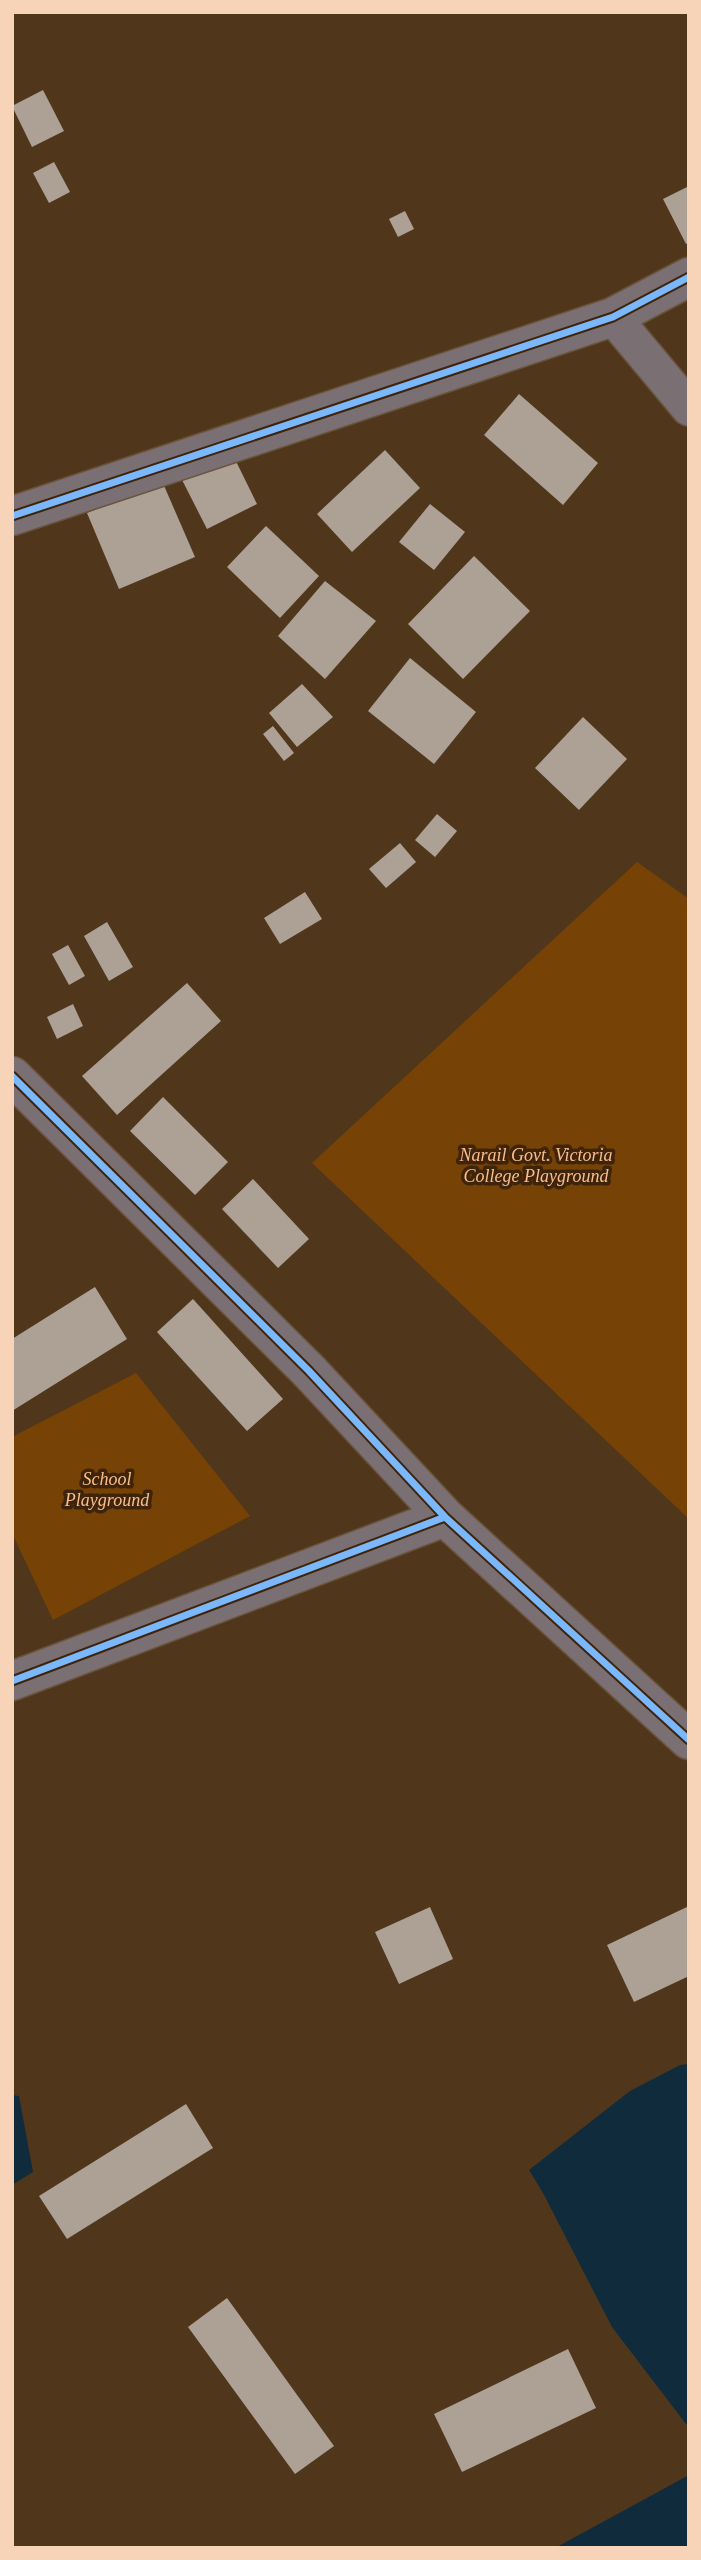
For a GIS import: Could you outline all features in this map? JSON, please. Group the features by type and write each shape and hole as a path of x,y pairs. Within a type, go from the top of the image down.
{"street":[{"path":"12,516 613,317 689,277"},
{"path":"613,317 689,408"},
{"path":"12,1076 309,1371 445,1517 689,1740"},
{"path":"12,1681 445,1517"}],"green space":[{"name":"Narail Govt. Victoria College Playground","path":"637,862 689,899 689,1519 312,1163"},
{"name":"School Playground","path":"136,1373 250,1516 53,1620 12,1533 12,1437"}],"water":[{"path":"689,2064 689,2423 686,2424 612,2327 529,2170 630,2091 680,2065"},
{"path":"12,2095 19,2096 33,2172 12,2185"},
{"path":"689,2475 689,2548 555,2548"}],"building":[{"path":"43,90 64,131 32,147 12,106"},
{"path":"54,162 70,192 49,203 33,173"},
{"path":"689,186 689,242 686,244 663,199"},
{"path":"405,211 414,229 398,237 389,219"},
{"path":"519,394 598,463 563,505 484,435"},
{"path":"229,447 257,504 207,529 178,472"},
{"path":"385,450 420,488 352,552 317,514"},
{"path":"162,481 195,557 119,589 87,513"},
{"path":"430,504 465,532 434,570 399,542"},
{"path":"266,526 319,576 280,618 227,567"},
{"path":"474,556 530,611 463,679 408,624"},
{"path":"325,581 376,621 325,679 278,636"},
{"path":"410,658 476,712 434,764 368,711"},
{"path":"302,684 333,717 297,747 269,713"},
{"path":"583,717 627,759 579,810 535,768"},
{"path":"273,726 294,753 284,761 263,734"},
{"path":"437,814 457,831 435,857 415,840"},
{"path":"400,843 416,862 386,888 369,869"},
{"path":"305,892 322,919 280,944 264,918"},
{"path":"107,922 133,967 109,981 84,936"},
{"path":"68,945 85,976 69,985 52,954"},
{"path":"187,983 221,1021 117,1115 82,1076"},
{"path":"73,1004 83,1026 57,1039 47,1017"},
{"path":"163,1097 228,1162 195,1195 130,1131"},
{"path":"253,1179 309,1239 278,1268 222,1209"},
{"path":"95,1287 127,1339 12,1411 12,1339"},
{"path":"193,1299 283,1399 247,1431 157,1332"},
{"path":"689,1906 689,1976 634,2002 607,1945"},
{"path":"430,1907 453,1959 399,1984 375,1932"},
{"path":"186,2104 213,2148 67,2239 39,2196"},
{"path":"227,2298 334,2446 295,2474 188,2327"},
{"path":"568,2349 596,2408 462,2472 434,2414"}],"cycle path":[{"path":"12,516 613,317 689,277"},
{"path":"12,1076 309,1371 445,1517 689,1740"},
{"path":"12,1681 445,1517"}]}
